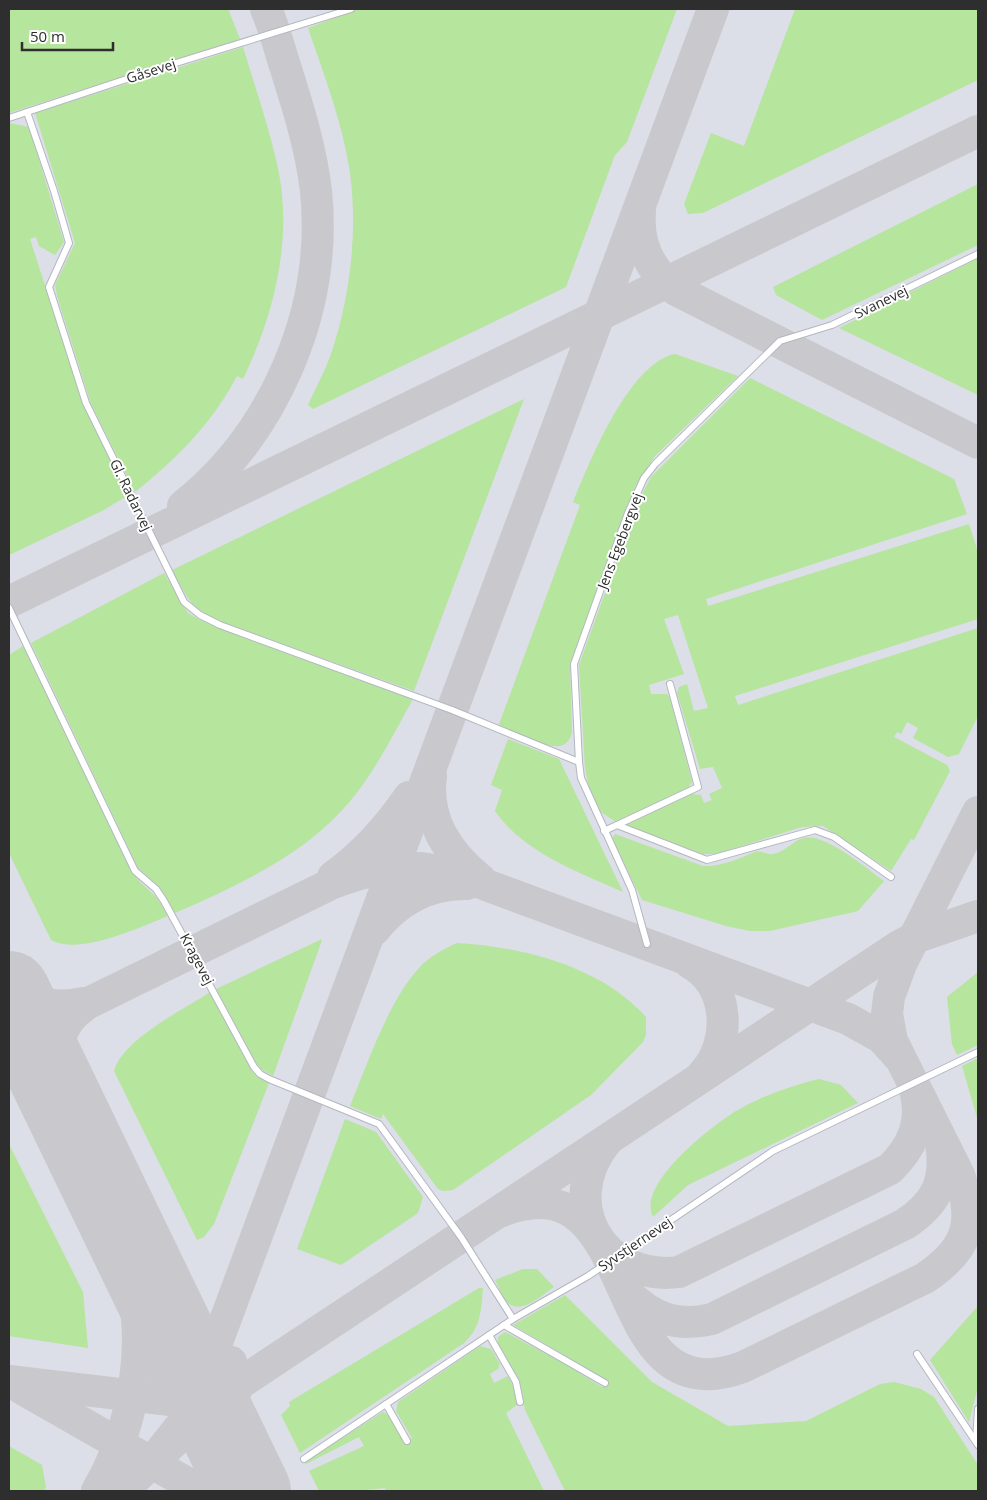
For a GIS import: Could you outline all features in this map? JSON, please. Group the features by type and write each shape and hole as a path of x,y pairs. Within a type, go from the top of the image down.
{"lane":[{"name":"Gåsevej","path":"9,118 163,67 351,9"},
{"name":"Gl. Radarvej","path":"28,112 69,243 49,287 86,403 184,602 200,615 220,625 452,710 579,762"},
{"name":"Svanevej","path":"780,341 832,325 978,254"},
{"name":"Jens Egebergvej","path":"647,944 632,890 581,778 574,664 644,478 655,464 780,341"},
{"name":"Kragevej","path":"9,608 135,870 156,889 164,901 254,1067 260,1074 269,1079 380,1124 460,1237 513,1320"},
{"path":"604,831 698,787 670,684"},
{"path":"617,825 707,860 815,830 834,837 891,877"},
{"name":"Syvstjernevej","path":"304,1459 504,1325 588,1276 773,1152 978,1052"},
{"path":"504,1325 605,1383"},
{"path":"489,1335 516,1382 520,1402"},
{"path":"917,1354 977,1443"},
{"path":"386,1404 407,1440"},
{"path":"977,1443 978,1409"}],"shaded area":[{"path":"9,9 978,9 978,1491 9,1491"}],"green space":[{"path":"9,9 228,9 240,39 9,113"},
{"path":"358,9 677,9 627,142 615,155 566,287 313,409 308,405 330,357 343,312 350,266 353,219 350,173 343,136 308,28"},
{"path":"795,9 978,9 978,80 703,213 688,214 684,204 711,133 744,146"},
{"path":"243,47 270,137 278,168 282,195 282,250 272,303 264,329 243,379 237,376 216,410 192,440 135,492 91,404 57,296 55,285 75,243 35,113"},
{"path":"9,123 29,127 64,242 55,255 39,246 36,237 30,239 84,406 127,496 102,511 9,555"},
{"path":"978,184 978,245 822,320 776,295 773,287"},
{"path":"978,258 978,395 839,328"},
{"path":"675,354 738,376 655,456 636,485 570,666 572,733 568,742 557,746 550,745 498,727 580,505 573,502 590,463 613,416 627,394 642,375 658,361"},
{"path":"750,378 954,479 967,514 706,599 708,606 969,524 978,552 978,619 735,696 738,705 978,628 978,716 959,754 948,757 913,738 918,728 907,722 901,734 897,732 894,737 947,765 950,771 914,840 911,839 891,871 823,826 802,827 716,854 703,854 624,825 692,794 701,795 704,803 712,800 709,794 722,788 713,767 700,769 677,693 679,687 687,684 694,711 708,708 678,615 664,619 684,674 649,685 651,694 667,694 670,698 692,782 688,788 616,822 601,812 589,788 585,768 579,665 637,504 651,477"},
{"path":"524,399 414,691 216,620 189,600 172,570"},
{"path":"164,573 188,613 200,620 413,699 369,776 351,800 314,837 270,867 222,892 175,913 161,889 138,868 31,643"},
{"path":"23,646 131,870 139,881 157,898 168,916 126,933 93,942 78,945 63,944 51,940 9,853 9,655"},
{"path":"508,739 559,759 623,892 571,869 537,850 507,826 495,811 502,790 491,785"},
{"path":"615,834 703,866 723,864 755,852 778,853 800,839 813,838 834,846 884,881 858,911 770,931 750,931 726,926 642,900 612,839"},
{"path":"322,939 273,1076 259,1068 216,989"},
{"path":"457,943 508,949 559,962 583,972 606,984 627,999 646,1017 646,1035 643,1042 591,1095 453,1190 443,1191 438,1189 383,1114 381,1119 350,1106 388,1015 408,981 427,960"},
{"path":"978,972 978,1045 957,1055 952,1044 947,997"},
{"path":"210,992 252,1071 257,1077 269,1083 214,1224 204,1237 197,1240 114,1071 120,1059 141,1037 170,1016"},
{"path":"978,1058 978,1121 962,1066"},
{"path":"819,1079 841,1085 858,1103 688,1185 653,1217 651,1204 655,1189 665,1173 695,1142 736,1111 766,1096"},
{"path":"345,1119 376,1132 423,1197 418,1213 341,1265 297,1249"},
{"path":"9,1144 83,1292 88,1348 9,1336"},
{"path":"523,1269 537,1269 554,1287 531,1303 518,1307 506,1301 495,1280"},
{"path":"479,1288 483,1288 479,1318 474,1331 464,1343 300,1453 281,1415 290,1406 289,1402"},
{"path":"565,1295 652,1382 728,1426 806,1421 880,1384 894,1382 921,1389 934,1397 978,1465 978,1491 565,1491 525,1410 521,1386 498,1344 498,1337 505,1332 563,1363 602,1387 610,1382 513,1325"},
{"path":"978,1306 978,1387 969,1422 930,1360"},
{"path":"480,1346 491,1349 500,1364 498,1369 490,1374 494,1383 508,1376 515,1390 517,1405 506,1413 544,1491 386,1491 385,1488 356,1491 319,1491 309,1471 364,1446 359,1437 306,1464 304,1462 383,1412 393,1421 404,1442 412,1438 396,1411 398,1402"},
{"path":"9,1446 42,1465 46,1488 43,1491 9,1491"}],"taxiway":[{"path":"183,506 216,476 244,443 269,405 288,365 303,323 313,280 318,235 314,175 299,112 266,9"},
{"path":"152,1462 183,1423 200,1388 713,9"},
{"path":"9,602 978,131"},
{"path":"640,211 641,235 647,256 659,274 676,290 978,443"},
{"path":"431,776 430,792 432,807 435,821 441,834 458,858 480,879"},
{"path":"333,877 355,860 409,797"},
{"path":"499,1212 547,1203 580,1218 603,1248 641,1326 664,1357 696,1373 743,1367 925,1278 939,1268 951,1257 959,1246 964,1234 967,1221 964,1192 959,1175 892,1041 887,1014 889,997 901,964 978,812"},
{"path":"9,1042 333,883 368,872 385,869 418,868 470,879 848,1019 882,1038 898,1056"},
{"path":"374,930 393,910 415,895 453,884 467,884"},
{"path":"122,1491 220,1398 239,1384 899,946 914,938 978,916"},
{"path":"690,963 703,973 713,985 719,999 722,1015 719,1047 703,1074"},
{"path":"9,982 25,995 43,1003 53,1005 83,1003"},
{"path":"64,1105 57,1066 59,1039 64,1027 72,1016 83,1007"},
{"path":"9,1061 35,1073 62,1104"},
{"path":"606,1142 592,1166 586,1189 587,1213 595,1234 609,1251 628,1264 652,1272 679,1272 890,1169 904,1153 914,1135 918,1116 916,1094"},
{"path":"627,1293 647,1309 666,1319 687,1322 712,1319 905,1224 916,1216 932,1199 941,1180 941,1143"},
{"path":"97,1491 124,1430 130,1408 137,1362 137,1318 133,1290 128,1262 113,1207"},
{"path":"169,1324 182,1338 204,1354 231,1362"},
{"path":"9,1381 170,1400 213,1397"},
{"path":"227,1443 226,1412 239,1384"},
{"path":"21,1388 201,1491"}],"runway":[{"path":"9,992 250,1491"}]}
